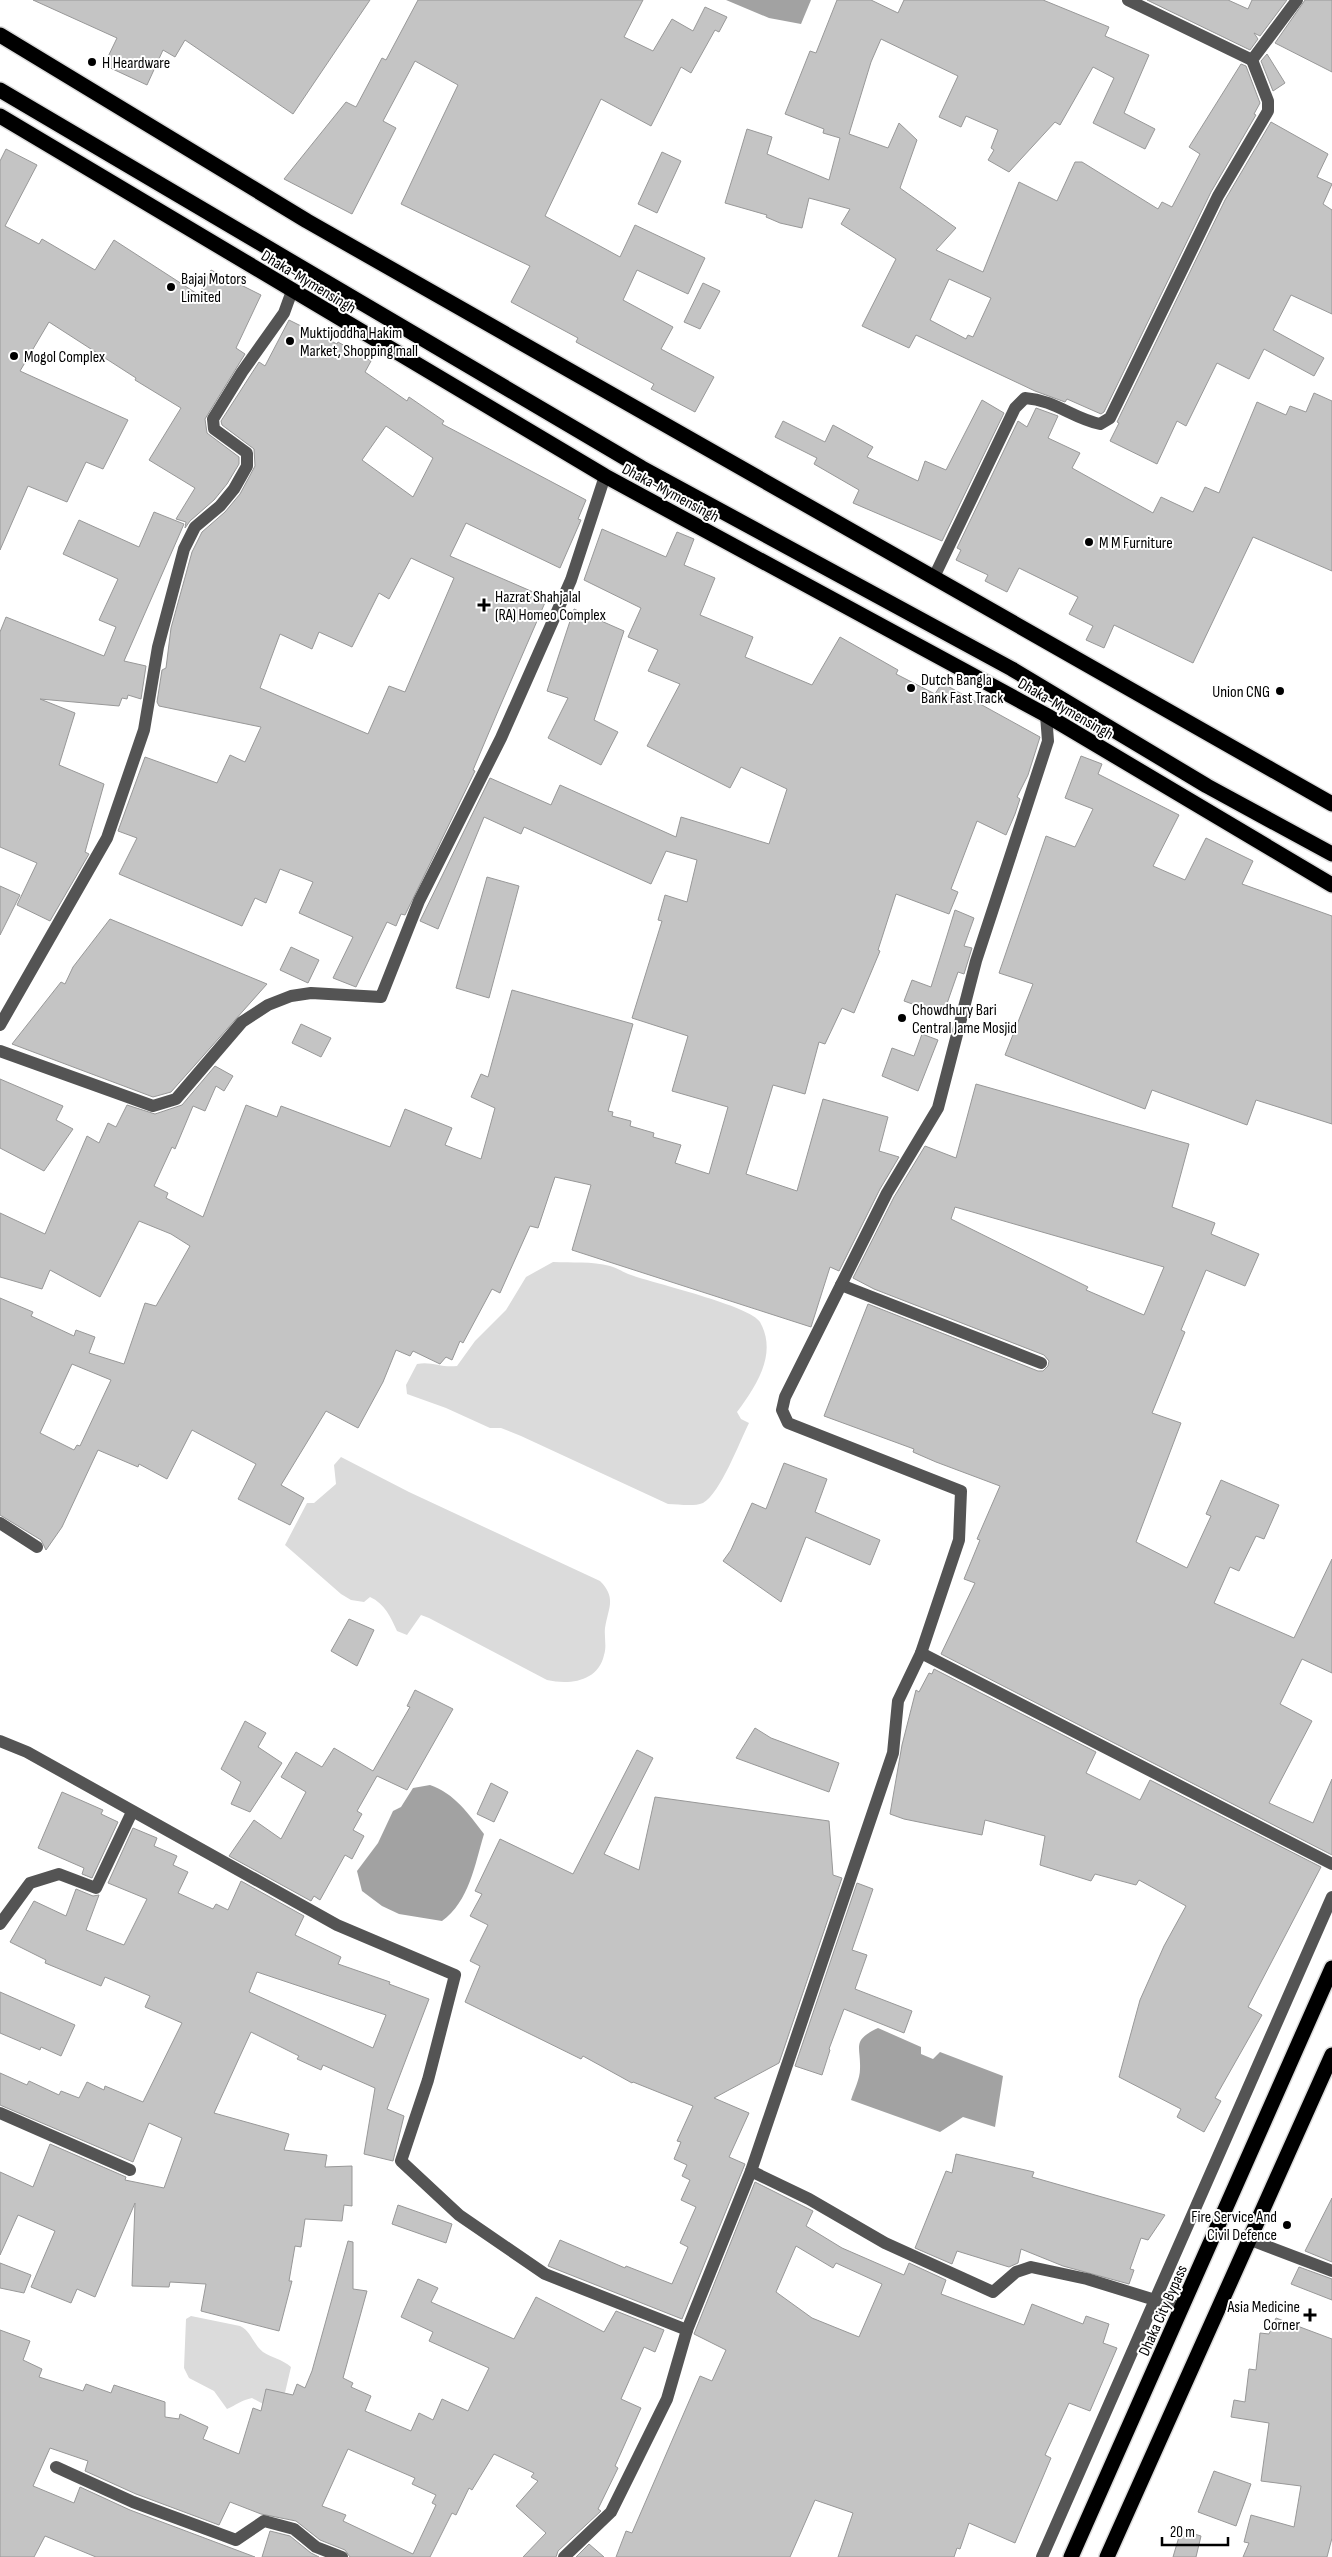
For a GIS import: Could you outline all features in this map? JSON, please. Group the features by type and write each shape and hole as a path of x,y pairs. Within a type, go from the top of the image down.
{"highway":[{"path":"0,36 307,221 1332,804"},
{"path":"0,90 642,468 1012,670 1207,786 1332,854"},
{"name":"Dhaka-Mymensingh","path":"0,116 292,292 605,476 1046,715 1332,885"},
{"name":"Dhaka City Bypass","path":"1071,2557 1332,1968"},
{"path":"1107,2557 1248,2238 1332,2055"}],"street":[{"path":"934,576 1015,408 1025,398 1042,399 1088,422 1100,424 1110,418 1218,196 1268,111 1268,101 1252,60 1128,0"},
{"path":"1252,60 1297,0"},
{"path":"0,1025 106,838 144,730 158,647 184,549 195,527 220,506 234,489 247,466 247,453 214,429 213,419 242,372 284,313 292,292"},
{"path":"0,1051 153,1106 176,1099 242,1022 268,1005 291,996 311,994 381,997 419,901 501,738 570,580 605,476"},
{"path":"564,2557 611,2512 667,2399 687,2330 751,2171 893,1753 898,1701 921,1653 960,1540 961,1491 788,1423 782,1410 785,1397 887,1193 938,1108 976,960 1048,740 1046,715"},
{"path":"841,1285 1040,1363"},
{"path":"0,1523 37,1547"},
{"path":"921,1653 1332,1864"},
{"path":"0,1740 27,1752 338,1925 455,1975 428,2080 401,2162 459,2215 545,2274 687,2330"},
{"path":"0,1924 30,1882 59,1874 96,1888 132,1812"},
{"path":"1042,2557 1332,1897"},
{"path":"0,2113 130,2170"},
{"path":"751,2171 809,2199 885,2243 993,2292 1016,2272 1031,2267 1088,2279 1181,2308"},
{"path":"1248,2238 1332,2270"},
{"path":"56,2467 133,2502 236,2540 264,2521 294,2529 316,2547 342,2557"}],"shaded area":[{"path":"726,0 811,0 801,24 769,18"},
{"path":"553,1262 589,1263 610,1266 631,1275 721,1302 753,1316 760,1322 767,1346 766,1358 757,1381 737,1412 741,1419 749,1423 723,1478 709,1498 703,1503 690,1505 668,1504 521,1436 501,1428 490,1428 446,1408 407,1394 406,1385 417,1364 457,1366 475,1341 506,1310 526,1277"},
{"path":"341,1457 409,1492 600,1581 608,1593 610,1603 605,1628 605,1652 601,1664 596,1671 582,1680 564,1682 547,1680 421,1615 407,1635 397,1631 380,1603 370,1597 364,1602 351,1600 341,1594 285,1545 307,1503 314,1503 336,1484 334,1465"},
{"path":"430,1785 454,1799 484,1834 474,1870 465,1893 459,1904 442,1921 399,1914 382,1906 362,1891 357,1871 378,1843 393,1811 401,1807 413,1788"},
{"path":"878,2028 921,2047 921,2054 933,2059 940,2052 1003,2076 995,2127 963,2117 940,2132 851,2100 860,2073 859,2045 864,2037"},
{"path":"191,2316 244,2328 263,2352 291,2367 284,2397 276,2411 252,2398 227,2409 214,2391 189,2378 184,2368 186,2319"}],"building":[{"path":"33,0 370,0 293,114 185,40 175,57 163,50 147,85 104,65 117,38"},
{"path":"418,0 643,0 624,37 653,51 672,19 693,31 705,7 727,17 719,32 715,30 691,73 681,67 651,126 601,99 545,216 620,257 635,225 705,258 688,294 637,270 623,300 673,327 661,349 714,377 695,412 651,389 654,384 576,342 578,338 511,302 530,266 401,204 458,85 415,61 383,121 396,128 352,214 284,179 346,102 356,107 382,58 386,60"},
{"path":"837,0 871,0 898,13 904,0 1043,0 1109,27 1105,36 1149,55 1124,113 1155,129 1145,149 1093,123 1114,78 1093,67 1060,125 1055,122 1009,172 988,160 994,150 991,148 998,130 966,116 961,127 939,117 958,76 881,39 871,62 849,134 888,148 899,123 917,140 900,188 956,228 936,250 983,272 1019,182 1057,201 1075,162 1082,162 1158,209 1162,202 1172,207 1200,154 1189,147 1241,64 1246,66 1260,103 1254,114 1256,115 1211,192 1104,412 1101,414 1067,399 1065,402 1035,391 916,335 909,348 862,326 896,259 841,224 850,209 809,198 802,228 780,223 766,217 767,215 725,203 747,129 772,137 767,154 829,180 840,138 823,133 824,129 785,114 810,51 816,53","holes":["949,279 991,298 973,337 968,335 966,339 930,320"]},
{"path":"1147,0 1228,0 1248,9 1252,0 1287,0 1260,36 1254,33 1258,39 1250,50"},
{"path":"1305,0 1332,0 1332,72 1275,43"},
{"path":"1267,54 1285,83 1273,91 1261,61"},
{"path":"1271,122 1328,154 1317,177 1332,184 1323,204 1332,210 1332,314 1291,295 1273,330 1324,358 1314,376 1264,349 1249,379 1217,363 1186,426 1177,421 1157,464 1110,441 1119,423 1117,422 1225,200"},
{"path":"6,149 37,165 5,226 39,244 42,239 95,270 114,240 199,295 211,270 261,295 236,348 245,354 205,419 207,433 239,457 239,464 227,484 214,500 190,521 185,528 186,522 176,519 195,488 149,460 181,408 135,380 136,378 49,322 20,371 128,420 103,469 86,462 67,502 28,486 0,550 0,161"},
{"path":"662,152 681,161 657,213 638,204"},
{"path":"703,283 720,291 700,329 684,322"},
{"path":"289,320 337,344 338,342 371,361 365,372 407,401 409,397 444,421 442,424 586,500 578,519 581,520 560,568 466,523 450,556 547,598 473,770 475,771 405,915 401,914 396,926 387,922 356,987 333,978 353,937 299,913 313,882 280,869 266,903 255,898 242,926 119,874 137,838 118,831 145,757 217,783 230,755 245,762 261,727 159,706 157,702 162,670 166,668 171,628 192,552 202,532 225,512 240,494 255,466 254,449 222,425 221,421 259,362 265,366","holes":["386,426 433,458 413,497 362,460","411,558 454,578 405,692 389,686 368,734 260,688 280,634 312,649 319,632 352,647 379,593 389,599"]},
{"path":"1314,393 1332,401 1332,571 1253,537 1193,663 1114,625 1104,648 1086,640 1093,626 1069,614 1078,597 1019,568 1007,592 985,581 988,575 956,560 961,550 957,548 1018,421 1027,427 1036,408 1058,416 1048,438 1080,453 1072,468 1153,513 1161,497 1193,512 1205,487 1219,493 1257,402 1286,415 1290,406 1306,412"},
{"path":"982,400 1004,413 942,541 853,503 859,490 814,464 817,458 775,437 783,421 825,442 833,425 873,447 867,457 918,481 925,461 946,470"},
{"path":"154,512 184,524 124,661 146,666 141,699 128,695 127,699 122,698 119,706 40,699 75,713 59,765 104,784 85,852 89,854 50,921 17,905 37,863 0,847 0,632 6,617 104,656 116,627 99,620 118,579 63,554 79,520 139,547"},
{"path":"602,529 666,557 677,532 694,539 684,565 715,578 700,615 753,637 745,657 812,685 840,637 898,670 896,674 935,694 942,683 1040,737 1028,775 1017,797 1020,799 1006,835 977,821 951,889 958,892 949,914 896,894 878,950 880,951 854,1013 842,1008 825,1044 819,1042 805,1094 773,1085 746,1174 797,1191 823,1099 888,1117 879,1151 899,1157 880,1189 839,1271 830,1267 811,1327 572,1250 591,1185 555,1177 538,1228 530,1226 500,1293 492,1289 463,1343 460,1341 452,1360 446,1357 440,1364 413,1351 410,1356 396,1350 383,1382 358,1428 326,1411 281,1485 304,1498 290,1525 238,1499 256,1464 192,1430 167,1479 139,1464 138,1467 98,1450 62,1527 46,1550 41,1540 0,1515 0,1298 33,1312 31,1316 74,1336 76,1330 95,1337 89,1353 124,1364 145,1303 156,1306 190,1246 171,1234 139,1221 100,1297 50,1270 42,1289 0,1277 0,1213 45,1234 87,1136 99,1143 108,1123 116,1127 127,1105 155,1114 182,1105 215,1066 233,1076 224,1091 216,1086 205,1111 193,1106 175,1149 172,1147 154,1186 168,1193 166,1198 203,1217 246,1105 277,1117 281,1106 390,1147 405,1109 452,1128 445,1145 481,1159 495,1108 471,1097 481,1074 488,1077 512,990 633,1024 608,1111 613,1112 612,1116 631,1121 630,1126 654,1133 653,1137 681,1145 675,1163 709,1174 728,1107 672,1091 688,1036 632,1018 662,921 658,920 665,895 687,902 697,860 666,851 651,884 524,827 521,834 484,817 438,929 420,921 490,778 551,805 560,785 676,837 681,817 769,844 787,789 741,767 730,788 647,746 680,684 648,671 658,650 628,637 641,608 584,580","holes":["72,1364 111,1380 80,1446 77,1445 74,1450 40,1433"]},
{"path":"574,609 624,631 594,720 618,732 601,765 548,738 568,698 547,691"},
{"path":"1081,756 1102,764 1098,774 1179,815 1153,866 1185,880 1206,838 1253,861 1242,884 1332,916 1332,1124 1256,1100 1247,1125 1152,1090 1145,1109 1005,1055 1033,984 999,973 1046,836 1075,847 1093,809 1065,798"},
{"path":"487,877 519,886 489,998 456,988"},
{"path":"0,886 20,895 0,935"},
{"path":"955,910 974,918 964,946 972,948 964,974 958,972 943,1015 904,1001 912,980 931,987"},
{"path":"110,919 267,984 171,1092 153,1097 12,1044 61,982 65,984 73,967"},
{"path":"291,947 319,960 308,983 280,970"},
{"path":"301,1024 331,1038 321,1057 292,1043"},
{"path":"922,1034 938,1040 918,1091 882,1076 892,1048 914,1056"},
{"path":"0,1079 63,1106 56,1120 73,1129 44,1171 0,1148"},
{"path":"976,1084 1189,1144 1172,1207 1215,1223 1211,1234 1259,1254 1245,1286 1206,1270 1181,1330 1185,1332 1152,1413 1181,1423 1136,1542 1187,1568 1211,1516 1206,1514 1221,1480 1279,1505 1264,1539 1256,1536 1239,1571 1230,1567 1214,1603 1294,1638 1332,1559 1332,1673 1302,1659 1280,1704 1312,1721 1269,1803 1313,1823 1332,1779 1332,1855 941,1654 975,1583 964,1579 980,1540 977,1539 1000,1486 936,1462 913,1452 914,1449 824,1416 868,1304 1038,1371 1043,1371 1048,1366 1049,1361 1044,1355 874,1289 853,1278 894,1197 925,1146 956,1158","holes":["955,1207 1164,1267 1144,1315 1086,1290 1088,1287 951,1219"]},
{"path":"784,1463 827,1479 815,1512 880,1540 870,1565 806,1537 781,1602 723,1561 731,1550 752,1503 766,1509"},
{"path":"349,1619 374,1630 357,1666 331,1651"},
{"path":"934,1669 1096,1752 1086,1773 1140,1800 1150,1780 1321,1867 1248,2007 1262,2015 1215,2098 1221,2101 1204,2132 1177,2117 1181,2109 1119,2077 1140,2000 1164,1946 1186,1906 1139,1880 1136,1885 1095,1874 1091,1881 1040,1865 1045,1836 985,1820 982,1835 904,1819 890,1814 902,1745 916,1690 919,1692 929,1673 932,1674"},
{"path":"415,1690 453,1709 407,1790 377,1776 357,1811 362,1814 353,1830 364,1836 352,1859 345,1855 320,1900 314,1896 311,1901 229,1856 254,1820 281,1839 306,1792 281,1777 296,1752 322,1767 334,1748 373,1771 410,1707 407,1706"},
{"path":"245,1721 266,1733 258,1747 282,1763 250,1812 231,1804 241,1782 221,1769"},
{"path":"755,1728 771,1738 839,1763 829,1792 736,1758"},
{"path":"637,1750 653,1758 604,1854 639,1870 655,1797 829,1821 833,1875 842,1878 779,2063 714,2098 749,2113 729,2157 745,2164 682,2319 548,2266 560,2240 625,2268 626,2266 672,2284 688,2247 680,2243 696,2207 681,2200 690,2180 682,2176 687,2165 674,2159 681,2142 677,2141 693,2106 632,2083 583,2056 581,2059 465,2002 480,1966 470,1961 488,1925 470,1916 482,1894 475,1891 500,1839 573,1874"},
{"path":"491,1783 508,1792 494,1822 477,1814"},
{"path":"62,1792 103,1810 101,1814 118,1822 92,1878 82,1874 84,1868 38,1848"},
{"path":"133,1828 157,1838 154,1846 177,1856 173,1865 188,1872 178,1893 213,1909 216,1904 228,1910 241,1881 304,1916 295,1935 341,1957 338,1964 390,1982 389,1984 429,1999 387,2109 404,2116 393,2161 364,2154 375,2088 323,2065 321,2070 297,2059 299,2056 251,2032 214,2113 289,2134 284,2150 327,2155 325,2167 352,2166 352,2206 344,2205 342,2221 305,2219 301,2247 295,2246 289,2281 292,2281 279,2331 201,2311 206,2284 170,2282 169,2287 132,2286 135,2203 95,2297 77,2289 71,2303 31,2287 55,2231 18,2215 0,2255 0,2172 33,2187 50,2144 126,2177 125,2180 164,2188 182,2138 149,2123 133,2162 0,2105 0,2073 27,2085 29,2081 59,2095 61,2091 79,2098 87,2082 104,2090 105,2086 143,2102 182,2023 145,2007 150,1996 105,1977 101,1986 45,1963 46,1960 10,1942 34,1901 66,1916 76,1889 93,1896 99,1895 86,1930 124,1945 147,1899 108,1883","holes":["257,1972 386,2015 373,2048 249,1992"]},
{"path":"857,1883 873,1889 852,1950 867,1955 855,1989 912,2011 904,2033 844,2009 829,2049 822,2075 795,2066"},
{"path":"0,1992 75,2025 61,2056 41,2047 40,2050 0,2033"},
{"path":"956,2154 1034,2172 1032,2177 1165,2215 1148,2240 1141,2238 1130,2269 1134,2270 1129,2284 1063,2266 1021,2249 1018,2263 1009,2267 957,2251 952,2264 915,2248 946,2171 952,2173"},
{"path":"755,2182 813,2211 806,2226 842,2248 904,2275 909,2263 946,2280 941,2294 1024,2325 1032,2304 1083,2324 1086,2316 1109,2324 1103,2343 1117,2348 1090,2411 1069,2403 1045,2455 1051,2458 1015,2543 969,2523 960,2549 957,2548 954,2557 838,2557 853,2513 815,2500 790,2557 616,2557 626,2531 632,2533 700,2376 712,2381 726,2350 694,2334","holes":["796,2246 833,2268 836,2263 882,2284 859,2337 812,2318 776,2292"]},
{"path":"1332,2198 1332,2262 1305,2251"},
{"path":"398,2205 452,2224 446,2243 392,2224"},
{"path":"348,2241 353,2242 353,2289 367,2291 343,2378 353,2383 351,2387 371,2396 365,2411 411,2431 419,2413 433,2420 442,2399 468,2411 489,2368 429,2341 433,2332 401,2317 418,2279 438,2288 431,2302 514,2339 536,2297 604,2332 616,2311 664,2330 655,2352 644,2347 621,2399 641,2408 615,2466 618,2468 598,2509 601,2511 558,2551 556,2557 523,2557 546,2533 516,2506 538,2481 531,2477 534,2473 494,2454 472,2490 469,2488 456,2515 452,2513 430,2557 350,2557 345,2550 320,2540 296,2521 261,2514 230,2502 219,2525 136,2494 85,2471 88,2461 50,2448 33,2486 74,2503 80,2487 130,2510 255,2557 96,2557 45,2536 34,2557 0,2557 0,2330 30,2341 23,2360 42,2369 39,2377 83,2391 86,2384 111,2393 114,2385 165,2402 165,2417 179,2419 180,2414 208,2427 203,2439 239,2454 253,2408 261,2411 266,2389 293,2395 297,2384 305,2388 312,2371","holes":["348,2449 415,2478 412,2484 436,2495 432,2503 436,2505 413,2554 343,2521 346,2515 322,2506"]},
{"path":"0,2263 31,2275 24,2293 0,2288"},
{"path":"1299,2267 1332,2279 1332,2300 1291,2284"},
{"path":"1276,2318 1332,2339 1332,2538 1327,2557 1243,2557 1249,2543 1244,2542 1251,2515 1294,2527 1301,2486 1261,2481 1269,2423 1231,2417 1234,2400 1245,2402 1249,2369 1256,2370 1260,2333 1269,2334"},
{"path":"1214,2471 1251,2484 1236,2526 1198,2512"},
{"path":"1181,2530 1201,2536 1196,2557 1173,2557"},
{"path":"270,2531 290,2536 319,2557 262,2557"},
{"path":"589,2544 604,2557 576,2557"}],"place":[{"name":"H Heardware","path":"92,62"},
{"name":"Bajaj Motors Limited","path":"171,287"},
{"name":"Muktijoddha Hakim Market, Shopping mall","path":"290,341"},
{"name":"Mogol Complex","path":"14,356"},
{"name":"M M Furniture","path":"1089,542"},
{"name":"Hazrat Shahjalal (RA) Homeo Complex","path":"484,605"},
{"name":"Dutch Bangla Bank Fast Track","path":"911,688"},
{"name":"Union CNG","path":"1280,691"},
{"name":"Chowdhury Bari Central Jame Mosjid","path":"902,1018"},
{"name":"Fire Service And Civil Defence","path":"1287,2225"},
{"name":"Asia Medicine Corner","path":"1310,2315"}]}
